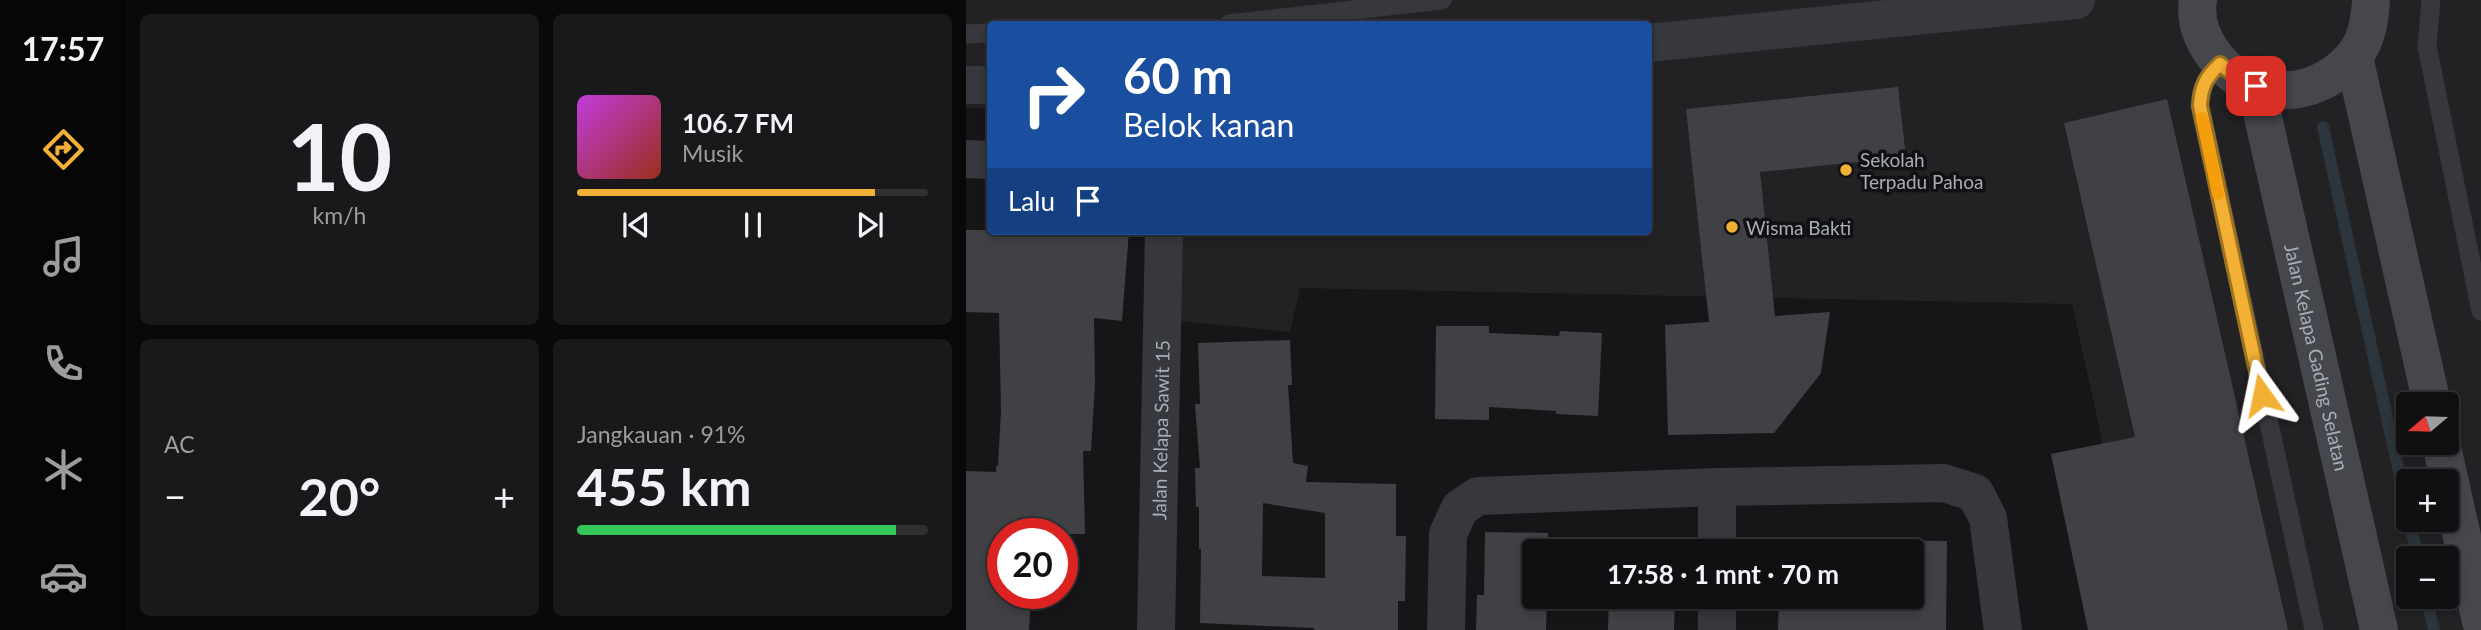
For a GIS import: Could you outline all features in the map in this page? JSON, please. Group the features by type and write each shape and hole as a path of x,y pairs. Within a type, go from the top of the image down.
{"street":[{"path":"1652,43 2077,0"},
{"path":"2198,0 2196,12 2204,41 2220,64 2241,81 2267,90 2294,91 2321,84 2354,57 2370,21 2371,0"},
{"path":"2354,57 2429,392"},
{"path":"966,85 987,85"},
{"name":"Jalan Kelapa Gading Selatan","path":"2256,86 2379,630"},
{"path":"966,159 987,160"},
{"name":"Jalan Kelapa Sawit 15","path":"1156,630 1164,235"},
{"path":"2444,455 2481,621"},
{"path":"1446,630 1448,534 1460,508 1478,496 1717,487 1944,483 1975,493 1988,519 2003,630"},
{"path":"1717,487 1717,539"},
{"path":"1717,609 1717,630"}],"lane":[{"path":"1256,21 1442,0"},
{"path":"2431,0 2427,46 2481,311"},
{"path":"966,34 987,33"},
{"path":"2220,64 2205,78 2200,92 2200,106 2314,630"}],"shaded area":[{"path":"966,0 2481,0 2481,630 2144,630 2072,304 1300,288 1290,332 1169,320 1172,235 1652,235 1652,21 987,21 987,108 966,108"}],"building":[{"path":"1898,87 1906,157 1760,172 1775,316 1830,312 1821,373 1774,433 1668,435 1665,325 1709,322 1686,109"},
{"path":"2167,99 2288,630 2088,630 2051,454 2135,437 2064,123"},
{"path":"966,230 987,230 987,235 1129,235 1122,321 1094,318 1095,383 1091,451 1083,451 1085,534 1078,534 1078,518 987,518 987,609 1030,609 1029,630 966,630 966,471 996,472 998,466 1001,411 999,313 966,312"},
{"path":"1436,326 1489,326 1489,333 1559,336 1560,331 1602,333 1598,416 1489,407 1489,420 1435,419"},
{"path":"1290,340 1292,385 1288,385 1293,463 1308,466 1306,482 1396,484 1396,536 1406,536 1405,601 1398,601 1398,630 1314,630 1200,623 1201,549 1195,468 1200,468 1195,404 1200,404 1198,343","holes":["1263,503 1325,513 1325,578 1262,576"]},
{"path":"1485,532 1548,533 1548,539 1522,539 1522,609 1547,609 1546,630 1476,630 1477,595 1484,595"},
{"path":"1924,541 1947,541 1946,630 1778,630 1779,609 1924,609"},
{"path":"1609,609 1675,609 1674,630 1608,630"}],"waterway":[{"path":"2323,127 2398,469"},
{"path":"2412,532 2415,546"},
{"path":"2429,609 2434,630"}],"slow traffic":[{"path":"2202,118 2218,194"}],"place":[{"name":"Sekolah Terpadu Pahoa","path":"1846,170"},
{"name":"Wisma Bakti","path":"1732,227"}],"route":[{"path":"2256,86 2241,81 2220,64 2205,78 2200,92 2200,106 2262,395"}]}
